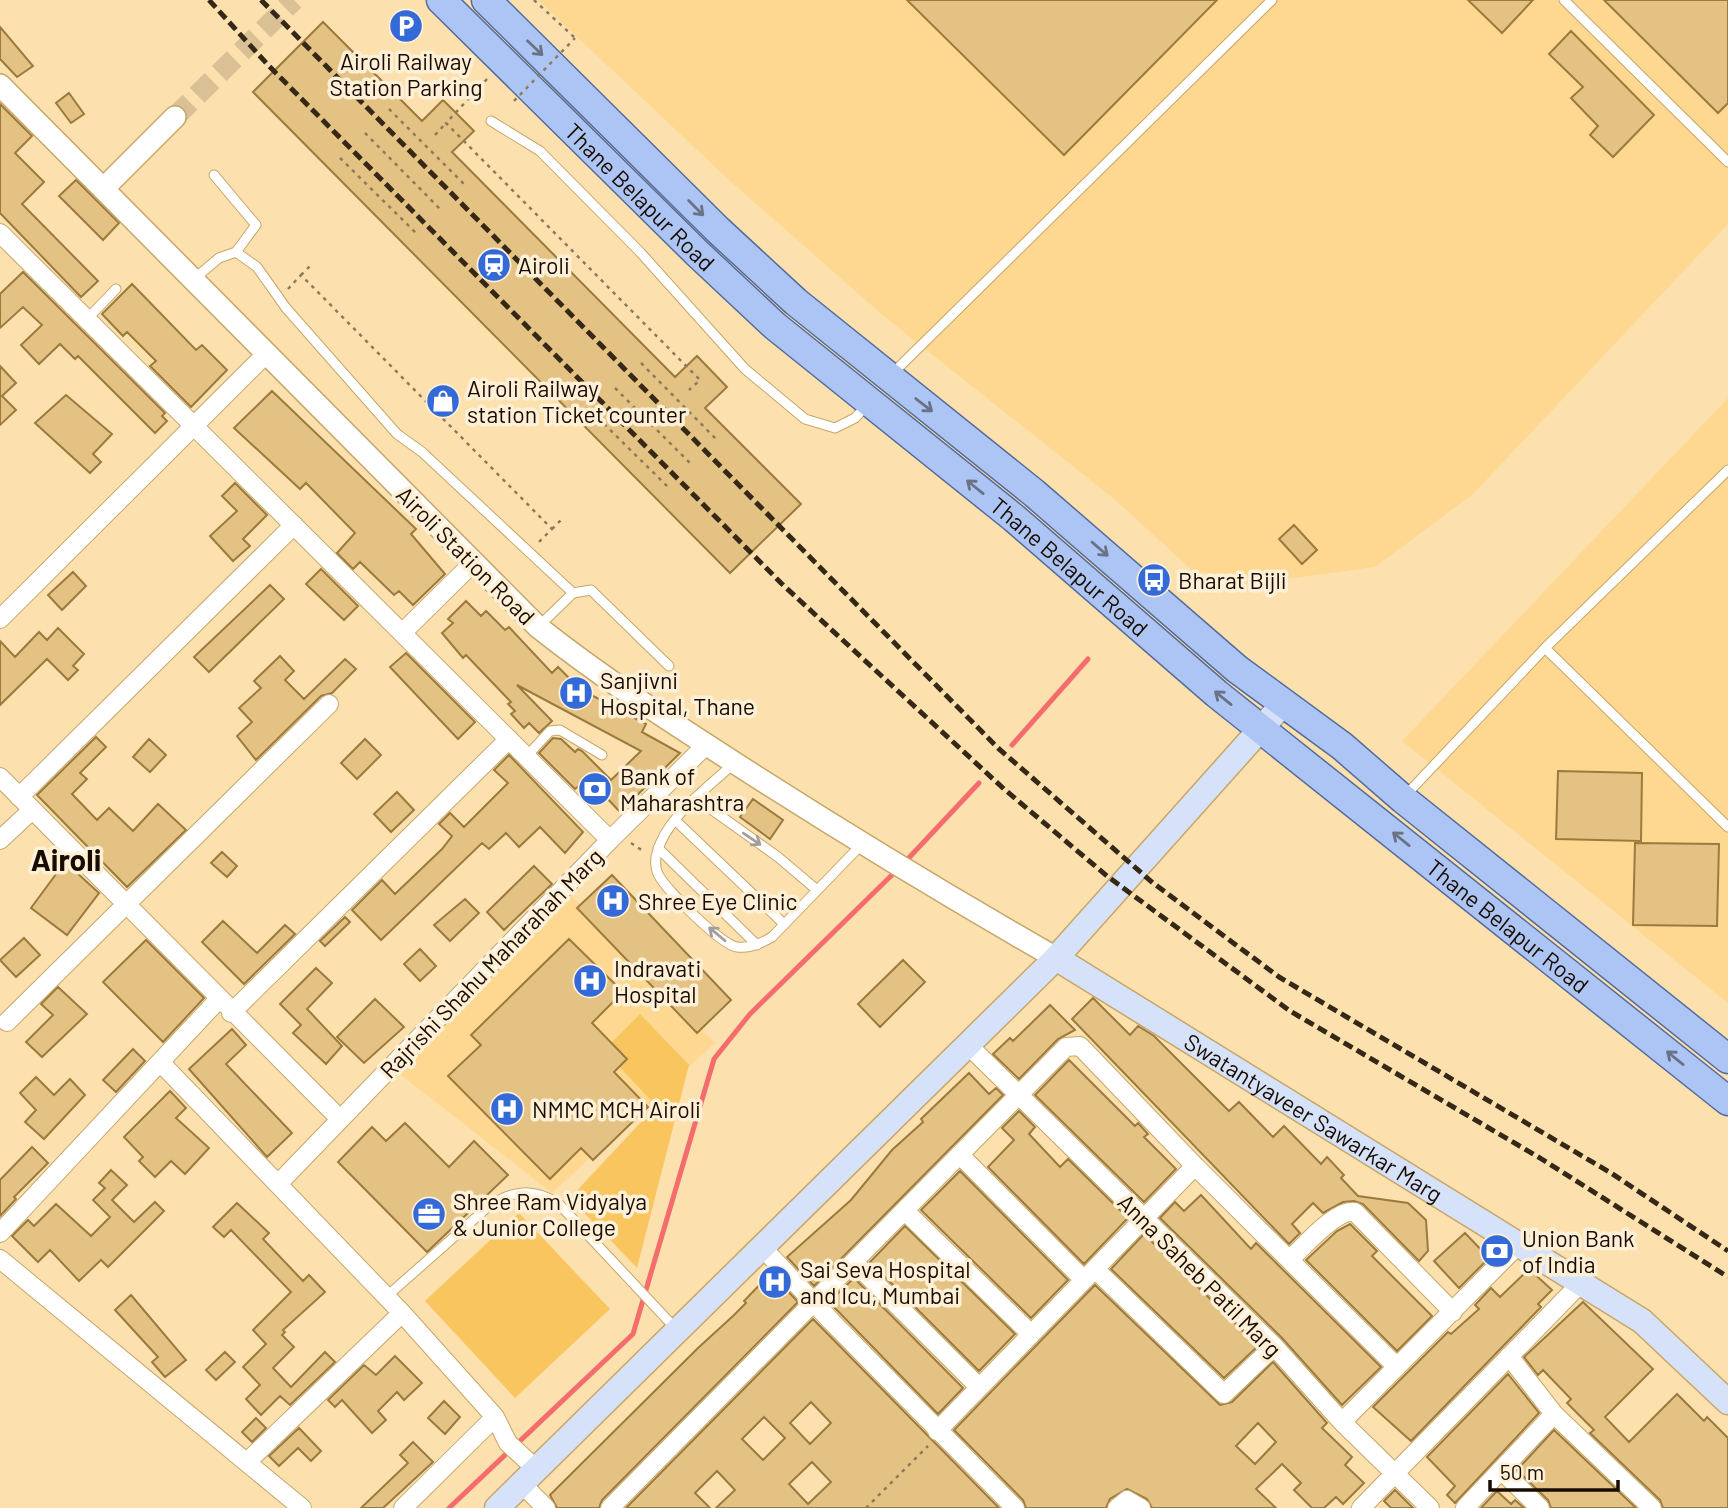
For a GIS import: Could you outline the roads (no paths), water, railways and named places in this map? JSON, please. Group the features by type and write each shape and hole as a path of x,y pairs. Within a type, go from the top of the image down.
{"main road":[{"name":"Thane Belapur Road","path":"440,0 775,326 1014,518 1261,728 1728,1101"},
{"name":"Thane Belapur Road","path":"486,0 718,230 796,302 1034,493 1237,669 1342,746 1403,799 1728,1059"},
{"path":"497,1508 672,1324 762,1247 1056,958 1283,704"},
{"name":"Swatantyaveer Sawarkar Marg","path":"1056,958 1642,1321 1728,1402"}],"street":[{"name":"Airoli Station Road","path":"0,85 538,626 592,670 882,857"},
{"path":"103,189 176,117"},
{"path":"2,239 87,319 610,840"},
{"path":"0,618 266,354"},
{"path":"0,840 26,804 294,525"},
{"path":"402,633 473,563"},
{"path":"7,1022 329,704"},
{"path":"231,1013 509,739"},
{"name":"Rajrishi Shahu Maharahah Marg","path":"278,1184 610,840 706,745"},
{"path":"0,777 218,1000 340,1119"},
{"name":"Swatantyaveer Sawarkar Marg","path":"882,857 1056,958"},
{"path":"0,1233 218,1000"},
{"name":"Anna Saheb Patil Marg","path":"969,1046 1017,1097 1274,1346 1342,1422 1430,1508"},
{"path":"610,1508 1066,1046 1080,1046 1195,1166 1397,1367"},
{"path":"160,1062 402,1313 495,1417 508,1443 530,1472 546,1508"},
{"path":"960,1155 1224,1395 1274,1346"},
{"path":"939,1432 979,1387 1195,1166"},
{"path":"905,1211 1031,1334"},
{"path":"1290,1259 1336,1217 1349,1211 1355,1212 1453,1312"},
{"path":"1342,1422 1519,1244"},
{"path":"762,1247 1015,1508"},
{"path":"0,1259 302,1508"},
{"path":"854,1262 979,1387"},
{"path":"1361,1508 1581,1283"},
{"path":"247,1462 402,1313"},
{"path":"1509,1356 1554,1414 1652,1508"},
{"path":"1465,1508 1554,1414"},
{"path":"403,1508 495,1417"},
{"path":"1501,1470 1540,1508"},
{"path":"1117,1508 1127,1500 1140,1508"}],"lane":[{"path":"889,377 1272,0"},
{"path":"1563,0 1728,162"},
{"path":"491,121 540,150 640,252 745,369 805,419 835,428 855,418 869,403"},
{"path":"193,280 219,258 236,252 256,225 214,175"},
{"path":"236,252 257,268 279,299 397,434 422,452 573,593"},
{"path":"87,319 116,289"},
{"path":"1403,799 1545,648 1728,470"},
{"path":"538,626 573,593 591,590 669,666"},
{"path":"1545,648 1728,827"},
{"path":"526,757 550,731 560,730 602,754"},
{"path":"734,762 676,821 656,856 657,873 671,892 720,938 736,947 757,946 772,937 862,844"},
{"path":"696,799 778,857 817,890"},
{"path":"676,821 784,924"},
{"path":"659,848 757,946"},
{"path":"386,1297 489,1206 503,1196 521,1191 544,1195 558,1203 672,1324"}],"waterway":[{"path":"1012,745 1088,659"},
{"path":"905,862 979,783"},
{"path":"449,1508 633,1334 714,1059 750,1014 898,869"}],"tunnel":[{"path":"175,117 294,0"}],"railway":[{"path":"209,0 268,65 782,584 1004,789 1107,876 1290,1011 1540,1158 1728,1277"},
{"path":"261,0 998,748 1153,883 1279,977 1611,1173 1728,1251"}],"place":[{"name":"Airoli Railway Station Parking","path":"406,26"},
{"name":"Airoli","path":"494,265"},
{"name":"Airoli Railway station Ticket counter","path":"443,401"},
{"name":"Bharat Bijli","path":"1154,580"},
{"name":"Sanjivni Hospital, Thane","path":"576,693"},
{"name":"Bank of Maharashtra","path":"595,789"},
{"name":"Shree Eye Clinic","path":"613,901"},
{"name":"Indravati Hospital","path":"590,981"},
{"name":"NMMC MCH Airoli","path":"507,1109"},
{"name":"Shree Ram Vidyalya & Junior College","path":"429,1214"},
{"name":"Union Bank of India","path":"1497,1251"},
{"name":"Sai Seva Hospital and Icu, Mumbai","path":"775,1282"}],"district":[{"name":"Airoli","path":"66,859"}]}
